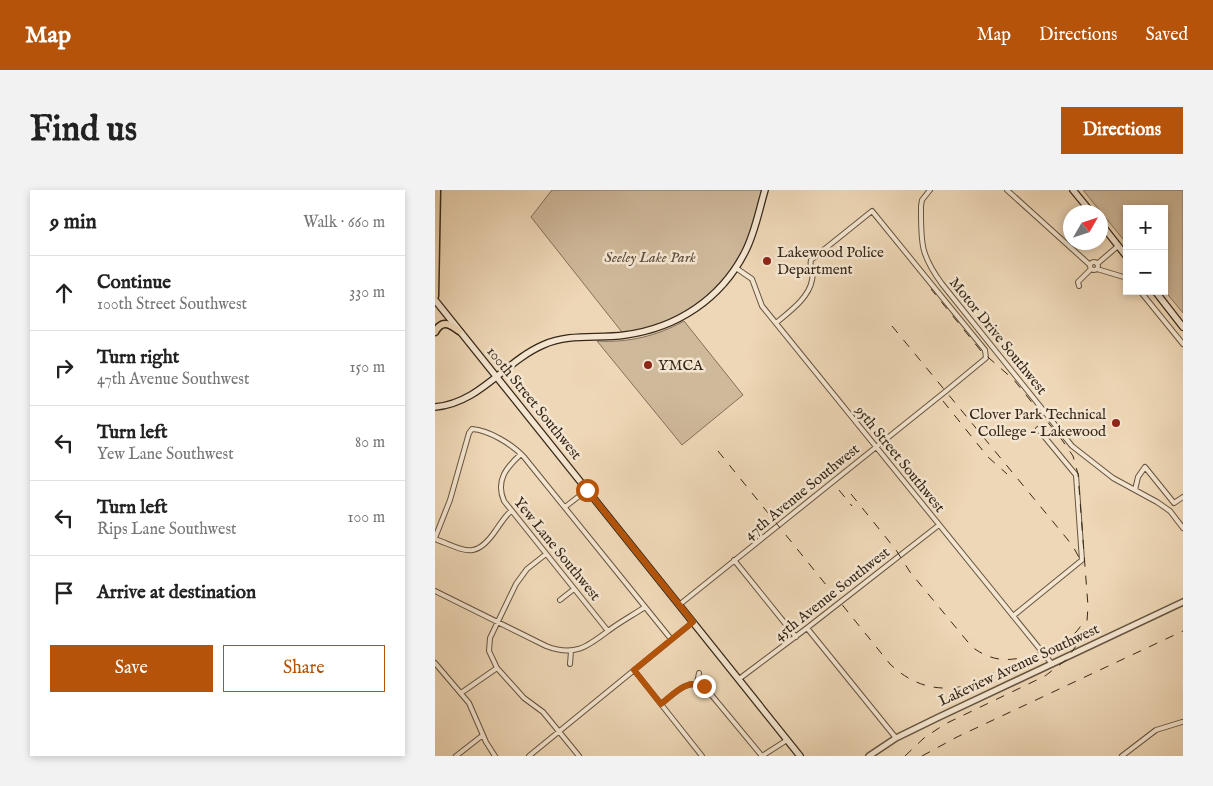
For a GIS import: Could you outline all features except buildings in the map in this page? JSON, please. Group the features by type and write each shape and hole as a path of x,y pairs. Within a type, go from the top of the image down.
{"main road":[{"path":"435,296 437,190"},
{"path":"435,407 466,398 526,354 544,344 577,337 609,337 641,333 672,323 694,311 722,286 736,268 749,242 765,190"},
{"path":"1073,190 1085,205"},
{"path":"1108,233 1123,252"},
{"path":"1158,295 1183,326"},
{"name":"100th Street Southwest","path":"435,300 800,756"},
{"path":"435,332 440,325 445,323 459,330"}],"street":[{"name":"Motor Drive Southwest","path":"931,190 922,200 921,206 921,245 931,269 1072,446 1099,469 1157,502 1169,511 1183,528"},
{"path":"1007,190 1091,267 1123,277"},
{"name":"47th Avenue Southwest","path":"679,605 986,358 985,350 872,211 811,260 810,266 813,279 809,287 799,302 775,323"},
{"path":"1079,286 1078,282 1093,262 1097,264 1118,246"},
{"path":"1097,264 1097,270"},
{"name":"95th Street Southwest","path":"736,268 745,272 752,279 762,306 775,323 1052,664"},
{"path":"1143,295 1183,344"},
{"path":"1013,616 1082,560 1077,475 1039,429"},
{"path":"511,511 506,515 487,544 478,549 468,551 435,538 450,500 469,433 472,430 478,430 506,442 521,454 671,639"},
{"name":"Yew Lane Southwest","path":"521,454 507,468 501,480 502,497 511,511 608,631"},
{"path":"1135,490 1138,477 1145,467 1174,503 1183,496"},
{"path":"565,507 587,490"},
{"name":"45th Avenue Southwest","path":"739,679 939,525"},
{"path":"546,554 520,577 489,642 490,655 497,668 524,698 543,712 579,756"},
{"path":"735,560 796,637"},
{"path":"560,600 574,589"},
{"path":"435,591 553,649 571,651 587,646 645,607"},
{"name":"Lakeview Avenue Southwest","path":"869,756 896,738 1183,602"},
{"path":"529,756 693,622"},
{"path":"807,628 896,738"},
{"path":"570,664 571,651"},
{"path":"435,663 472,709 483,735 495,756"},
{"path":"461,693 497,668"},
{"path":"634,670 701,756"},
{"path":"697,683 699,673"},
{"path":"661,704 681,688 697,683 706,687 762,756 787,740"},
{"path":"1122,756 1155,730 1182,722"},
{"path":"456,756 483,735"}],"green space":[{"name":"Seeley Lake Park","path":"552,190 765,190 746,251 722,286 672,323 625,336 531,217"},
{"path":"1083,190 1183,190 1183,313 1168,295 1168,205 1123,205 1123,239 1108,221 1108,205 1095,205"},
{"path":"684,321 743,395 682,445 597,341 631,340 663,331"}],"railway":[{"path":"905,756 924,738 945,724 1045,676 1066,660 1081,639 1087,621 1088,606 1078,474 1073,456 1014,380 981,351 931,289"},
{"path":"892,326 1068,540 1083,565"},
{"path":"943,401 988,457 1007,474"},
{"path":"718,451 890,664 907,677 916,682 934,687 954,688 965,686 1049,648"},
{"path":"839,490 852,506"},
{"path":"851,494 896,550 910,572 972,647 983,654 995,658 1007,660 1020,658"},
{"path":"1043,650 1061,643 1076,632 1083,622"},
{"path":"922,756 957,737 1183,631"}],"place":[{"name":"Lakewood Police Department","path":"767,261"},
{"name":"YMCA","path":"648,365"},
{"name":"Clover Park Technical College - Lakewood","path":"1116,423"}],"route":[{"path":"587,490 693,622 634,670 661,704 681,688 697,683 704,686"}]}
